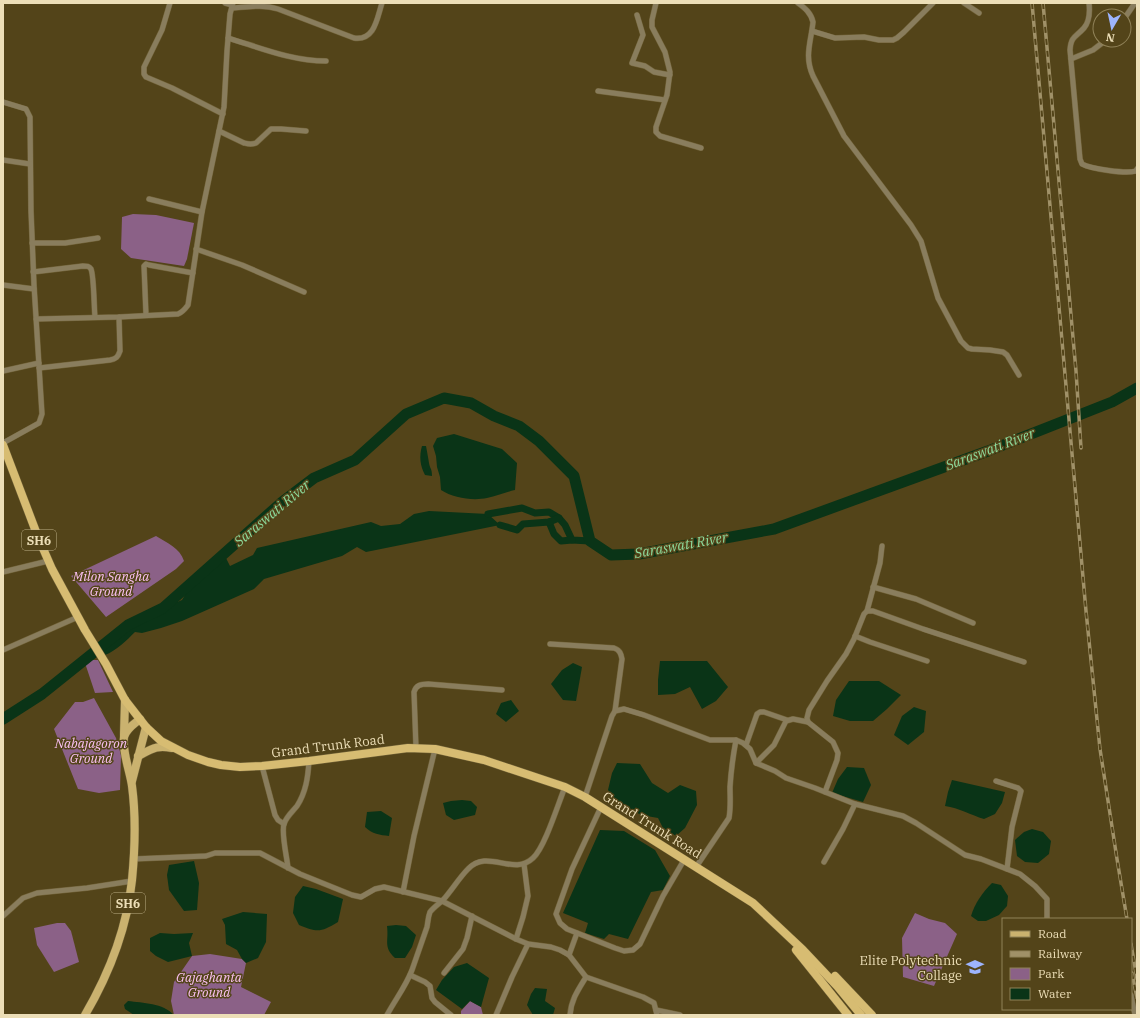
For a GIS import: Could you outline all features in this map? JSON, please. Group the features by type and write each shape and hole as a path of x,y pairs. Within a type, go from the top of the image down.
{"highway":[{"name":"Grand Trunk Road","path":"4,448 48,561 78,617 106,664 125,700 146,727 161,741 173,748 208,762 240,767 309,761 416,748 435,749 484,760 565,787 585,797 753,903 788,936"},
{"path":"753,903 777,920 805,946 868,1014"},
{"path":"788,936 837,986 868,1014"},
{"path":"788,936 798,952 848,1015"}],"main road":[{"path":"124,738 125,700"},
{"path":"124,738 128,729 140,719"},
{"name":"SH6","path":"132,784 146,727"},
{"name":"SH6","path":"85,1015 106,976 113,958 124,919 132,881 134,805 124,738"},
{"path":"138,756 156,747 162,746 173,748"}],"street":[{"path":"170,3 162,30 144,67 144,74 146,77 178,91 223,114"},
{"path":"225,3 232,5 254,5 274,8 354,38 364,38 370,34 375,25 382,3"},
{"path":"656,3 652,27 665,52 670,75 656,132 657,135 701,148"},
{"path":"798,3 806,9 812,17 813,22 808,54 810,68 844,136 911,225 921,241 938,298 961,341 968,348 1003,352 1007,355 1019,375"},
{"path":"812,31 836,38 864,37 879,40 893,40 904,32 933,3"},
{"path":"964,3 979,13"},
{"path":"1089,3 1090,11 1088,22 1072,39 1071,44 1079,152 1082,164 1090,167 1126,172 1136,171 1137,169"},
{"path":"36,319 178,314 183,312 188,304 202,212 226,96 228,38 232,5"},
{"path":"637,15 643,35 632,63 645,66 654,72 670,75"},
{"path":"228,38 294,58 326,61"},
{"path":"1071,59 1096,48"},
{"path":"598,91 665,100"},
{"path":"3,102 21,107 26,110 30,117 33,272 42,414 39,424 4,448"},
{"path":"219,131 248,144 256,143 271,129 306,131"},
{"path":"3,160 30,164"},
{"path":"149,199 202,212"},
{"path":"32,243 65,243 98,238"},
{"path":"196,249 242,265 304,292"},
{"path":"146,315 144,266 146,264 192,272"},
{"path":"33,272 83,266 90,267 93,279 95,317"},
{"path":"3,285 34,289"},
{"path":"3,371 115,359 120,351 119,317"},
{"path":"808,722 809,710 846,654 864,614 867,611 880,563 882,546"},
{"path":"3,572 48,561"},
{"path":"873,587 916,599 973,623"},
{"path":"867,611 1024,662"},
{"path":"3,650 78,617"},
{"path":"855,636 928,661"},
{"path":"550,644 618,649 622,659 615,711 605,736 585,797"},
{"path":"416,748 414,692 419,685 428,684 502,690"},
{"path":"615,711 624,709 644,715 710,740 736,740 746,745 750,749 756,763 775,771 786,778 855,804 903,816 965,855 981,859 1020,874 1035,886 1047,899 1047,918"},
{"path":"746,745 758,713 764,712 787,720 793,719 808,722 833,742 838,753 837,760 825,792"},
{"path":"756,763 774,745 787,720"},
{"path":"696,868 729,818 731,773 736,740"},
{"path":"404,892 414,836 435,749"},
{"path":"288,868 284,824 305,791 309,761"},
{"path":"262,766 275,815 278,820 284,824"},
{"path":"996,781 1018,788 1020,791 1012,827 1007,869"},
{"path":"387,1015 408,980 427,925 429,914 435,906 442,901 461,876 476,863 488,860 512,865 524,864 533,858 538,853 545,838 565,787"},
{"path":"824,862 843,829 855,804"},
{"path":"601,807 572,869 556,914 560,923 566,929 624,951 633,950 640,944 663,896 684,860"},
{"path":"133,859 206,856 215,853 260,853 288,868 352,895 361,897 375,889 384,887 442,901 528,944 551,947 560,950 569,955 586,977 643,997 654,1003 656,1013 680,1015"},
{"path":"516,939 528,896 524,864"},
{"path":"3,916 23,898 37,893 132,881"},
{"path":"444,973 462,949 467,938 472,916"},
{"path":"569,955 577,933"},
{"path":"496,1015 528,944"},
{"path":"410,975 430,986 432,998 451,1015"},
{"path":"570,1015 570,1005 586,977"},
{"path":"1132,1000 1135,1015"}],"green space":[{"path":"133,214 156,215 194,223 187,259 184,266 131,258 121,249 122,217"},
{"name":"Milon Sangha Ground","path":"156,536 176,549 184,561 176,569 106,617 71,576"},
{"path":"84,660 98,660 113,692 95,693"},
{"name":"Nabajagoron Ground","path":"94,698 116,738 121,755 120,790 99,793 78,789 54,729 75,702 83,702"},
{"path":"915,913 929,919 945,923 957,934 934,986 903,977 902,938"},
{"path":"57,923 65,923 71,931 79,962 54,972 37,945 34,928"},
{"name":"Gajaghanta Ground","path":"210,954 242,959 246,963 241,987 271,1002 264,1015 174,1015 171,1001 174,982 192,956"},
{"path":"470,1001 481,1007 483,1015 461,1015 461,1011"}],"water":[{"path":"454,434 502,449 517,463 515,490 491,497 476,499 457,497 441,490 440,477 433,446 437,438"},
{"path":"422,446 426,446 432,476 425,475 421,465 420,457"},
{"path":"429,511 488,514 500,525 366,552 357,547 342,556 264,579 254,589 182,621 142,633 135,632 125,642 105,655 100,647 128,625 182,600 194,580 224,554 230,566 253,555 257,548 371,522 381,526 400,524 414,514"},
{"path":"660,661 707,661 728,687 716,701 702,709 690,687 675,694 658,695"},
{"path":"573,663 582,667 576,701 563,700 551,684 562,670"},
{"path":"849,681 879,681 901,695 873,721 850,721 833,716 836,700"},
{"path":"511,700 519,711 506,722 496,714 501,703"},
{"path":"914,707 926,711 924,732 908,745 894,735 902,716"},
{"path":"617,763 640,764 652,783 668,793 680,785 696,791 697,805 685,828 676,836 663,828 658,818 641,815 616,801 608,790 612,773"},
{"path":"847,767 864,768 871,785 863,802 832,793 838,779"},
{"path":"952,780 1005,792 1002,803 995,814 984,819 945,806"},
{"path":"462,800 471,801 477,807 475,815 454,820 446,815 443,803"},
{"path":"381,811 392,818 389,836 373,833 365,827 367,812"},
{"path":"1032,829 1043,832 1051,841 1049,854 1038,863 1025,862 1017,856 1015,840 1024,832"},
{"path":"600,830 624,831 655,850 670,876 663,890 651,892 628,939 609,934 604,939 585,933 588,923 563,913"},
{"path":"194,861 199,883 197,910 184,911 169,890 167,875 169,865"},
{"path":"992,883 1001,885 1008,896 1007,906 999,915 986,921 978,921 971,916 979,898"},
{"path":"303,886 343,899 338,922 327,928 319,930 299,925 293,913 295,897"},
{"path":"243,912 267,914 266,942 258,958 246,963 237,950 226,944 225,925 222,919"},
{"path":"387,926 406,926 416,935 412,947 405,958 395,958 391,954 387,944"},
{"path":"160,933 193,933 189,943 192,956 168,962 156,956 150,951 150,938"},
{"path":"467,963 489,978 481,1007 470,1001 462,1009 436,990 442,980 454,967"},
{"path":"535,988 547,989 545,1001 555,1008 553,1015 533,1015 527,1005"},
{"path":"128,1001 159,1006 174,1015 134,1015 125,1009 124,1005"}],"waterway":[{"name":"Saraswati River","path":"3,719 42,694 128,625 163,608 281,503 314,478 355,460 406,414 444,398 471,403 494,416 519,426 539,441 574,476 590,541 611,555 639,554 774,529 988,451 1112,402 1137,388"},
{"path":"488,514 522,508 535,513 549,512 559,518 565,525 572,540 590,541"},
{"path":"500,525 517,530 523,524 549,522 559,518"},
{"path":"549,522 554,534 561,541 572,540"}],"railway":[{"path":"1032,3 1086,611 1100,749 1127,918"},
{"path":"1043,3 1076,371 1081,448"},
{"path":"1132,950 1137,979"},
{"path":"1132,973 1137,998"}],"place":[{"name":"Elite Polytechnic Collage","path":"975,967"}]}
